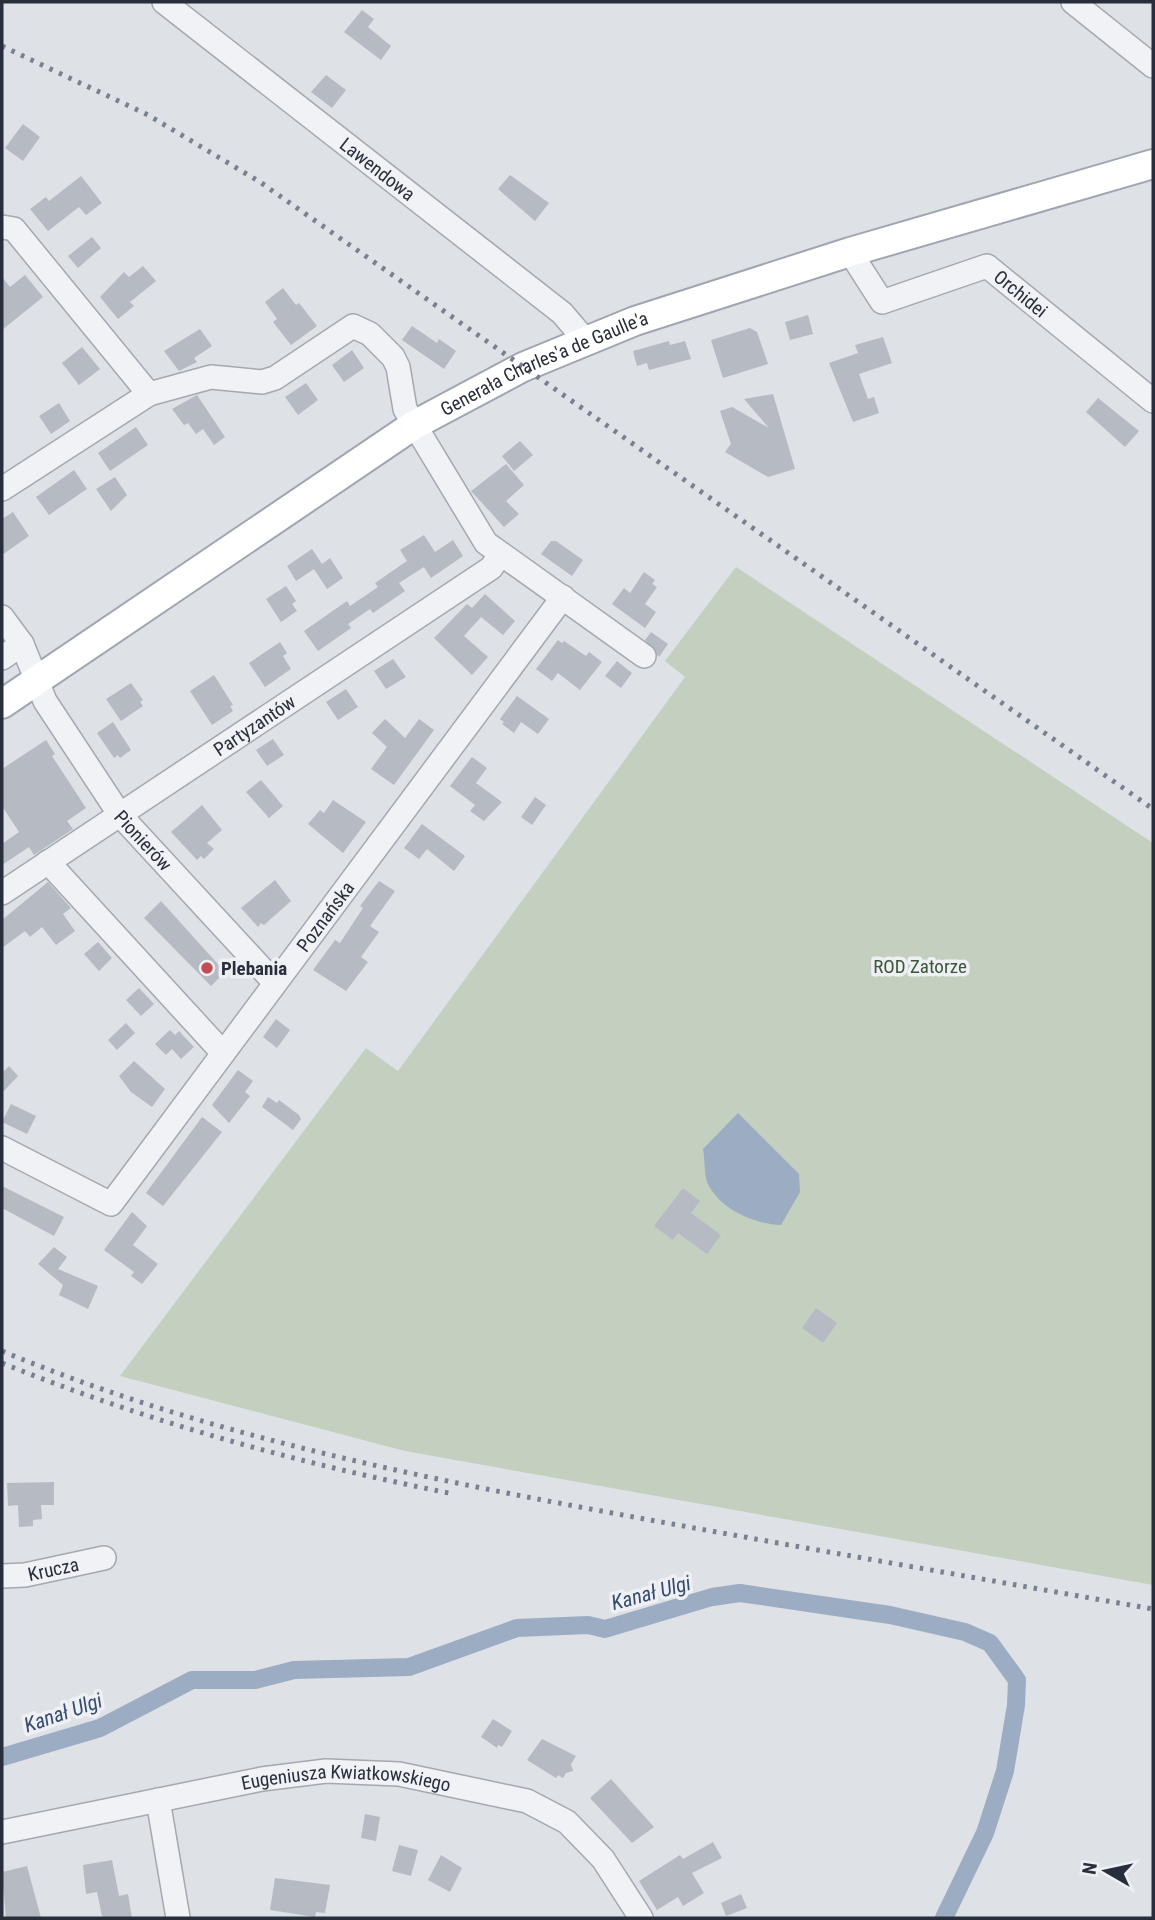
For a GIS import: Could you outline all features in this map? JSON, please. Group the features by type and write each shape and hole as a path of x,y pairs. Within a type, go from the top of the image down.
{"main road":[{"name":"Generała Charles'a de Gaulle'a","path":"2,704 414,425 499,379 635,321 850,252 1153,164"}],"street":[{"name":"Lawendowa","path":"164,2 562,313 586,341"},
{"path":"1073,2 1153,66"},
{"path":"2,227 14,229 149,394"},
{"name":"Orchidei","path":"850,252 882,302 987,266 1153,401"},
{"path":"2,489 149,394 211,377 262,382 275,378 353,326 370,334 393,357 398,367 405,409 486,543 644,656"},
{"name":"Partyzantów","path":"2,893 491,568 501,554"},
{"name":"Poznańska","path":"2,1148 111,1204 563,597"},
{"name":"Pionierów","path":"2,617 22,643 46,701 120,815 275,983"},
{"path":"2,658 22,643"},
{"path":"48,862 223,1053"},
{"name":"Krucza","path":"2,1576 24,1575 104,1558"},
{"name":"Eugeniusza Kwiatkowskiego","path":"2,1832 262,1779 326,1771 399,1774 477,1788 527,1801 567,1822 603,1859 641,1918"},
{"path":"158,1800 178,1918"}],"green space":[{"name":"ROD Zatorze","path":"736,567 1153,843 1153,1585 405,1451 120,1376 366,1048 398,1071 685,677 665,661"}],"water":[{"path":"738,1113 799,1174 800,1192 781,1225 760,1222 738,1213 720,1200 707,1182 703,1149"}],"building":[{"path":"362,10 374,19 368,27 391,46 381,60 344,32"},
{"path":"326,75 346,90 332,108 311,92"},
{"path":"23,124 40,137 23,161 5,148"},
{"path":"510,175 549,203 535,221 498,189"},
{"path":"81,176 102,203 86,215 79,207 48,231 30,209 46,197 49,201"},
{"path":"92,237 101,248 78,268 68,256"},
{"path":"143,266 156,281 130,302 134,306 118,319 100,297 124,272 129,277"},
{"path":"25,275 43,297 2,330 2,277 10,287"},
{"path":"283,288 317,326 291,345 273,322 277,319 265,302"},
{"path":"808,315 813,334 790,340 785,322"},
{"path":"412,326 437,343 439,339 456,351 444,369 402,340"},
{"path":"750,328 757,332 768,364 723,378 711,340"},
{"path":"200,329 212,346 194,358 197,362 179,371 164,351"},
{"path":"883,337 892,363 859,374 868,399 874,397 879,413 853,422 829,363 858,353 855,345"},
{"path":"669,341 670,345 685,341 691,359 649,370 647,363 637,366 633,351"},
{"path":"82,347 100,369 79,385 62,363"},
{"path":"352,350 364,368 344,382 332,365"},
{"path":"306,383 318,400 298,415 285,397"},
{"path":"773,394 795,469 768,477 725,452 731,444 720,411 732,407 769,428 744,399"},
{"path":"197,395 225,437 214,445 203,429 196,434 188,423 184,425 172,409"},
{"path":"1098,398 1139,431 1125,447 1086,412"},
{"path":"59,403 70,421 51,434 39,416"},
{"path":"136,427 148,445 110,471 98,453"},
{"path":"520,441 533,455 514,471 502,456"},
{"path":"506,464 524,485 506,501 519,514 504,527 471,491"},
{"path":"74,470 87,489 49,515 36,497"},
{"path":"115,477 127,495 111,511 96,489"},
{"path":"13,512 29,536 2,555 2,519"},
{"path":"424,535 435,552 453,540 463,556 431,578 424,567 399,583 405,591 373,613 370,609 348,624 351,628 318,651 304,631 347,601 350,606 378,587 375,583 407,561 400,550"},
{"path":"551,541 556,541 583,560 572,576 541,554"},
{"path":"312,549 322,564 330,558 343,578 327,589 314,569 296,581 287,566"},
{"path":"644,572 655,580 652,584 657,587 645,604 656,612 645,628 612,604 624,588 630,593"},
{"path":"286,586 296,601 292,604 297,611 281,622 266,599"},
{"path":"485,594 515,621 503,635 481,617 464,636 488,657 472,675 434,638 467,604 472,608"},
{"path":"651,632 668,644 659,657 645,640"},
{"path":"558,640 562,643 564,641 586,656 589,652 602,662 580,690 558,673 552,681 536,669"},
{"path":"280,642 287,653 283,656 291,669 265,687 249,663"},
{"path":"393,659 406,677 386,689 374,671"},
{"path":"617,661 632,673 621,688 605,676"},
{"path":"214,675 233,705 230,706 233,711 212,725 190,691"},
{"path":"131,683 143,700 140,702 143,706 121,721 106,699"},
{"path":"346,689 358,707 338,720 326,702"},
{"path":"517,696 549,719 538,734 521,722 514,733 502,724 504,722 500,719"},
{"path":"385,719 405,738 419,719 434,730 394,785 371,769 387,747 372,733"},
{"path":"113,722 131,750 120,758 118,755 114,758 97,733"},
{"path":"273,739 284,755 267,766 256,750"},
{"path":"46,740 55,754 52,756 86,808 67,821 73,829 34,855 29,847 2,865 2,844 19,832 2,806 2,769"},
{"path":"472,757 487,768 476,783 502,802 484,821 470,811 475,805 450,786"},
{"path":"261,780 283,806 269,818 246,792"},
{"path":"535,797 546,805 532,825 521,817"},
{"path":"333,800 366,822 343,853 308,824 320,810 324,813"},
{"path":"202,805 222,830 207,843 214,849 204,859 201,856 197,860 171,832"},
{"path":"422,824 465,856 454,871 427,849 419,859 404,848"},
{"path":"275,880 291,901 264,925 261,923 258,927 241,908"},
{"path":"379,881 395,891 370,926 379,932 361,957 368,962 346,991 313,970 335,940 340,943 363,908 360,906"},
{"path":"48,882 71,908 63,914 75,931 56,945 42,927 30,937 25,931 2,948 2,920"},
{"path":"161,901 225,972 211,986 144,918"},
{"path":"98,942 112,958 99,971 84,954"},
{"path":"139,988 154,1004 141,1016 126,1000"},
{"path":"276,1019 290,1030 277,1048 263,1037"},
{"path":"126,1023 135,1033 117,1050 108,1040"},
{"path":"170,1030 175,1035 179,1031 194,1047 181,1059 172,1049 166,1055 155,1044"},
{"path":"134,1061 165,1089 152,1107 131,1092 119,1076"},
{"path":"9,1066 18,1076 2,1093 2,1073"},
{"path":"238,1070 253,1081 245,1092 250,1096 229,1123 212,1105"},
{"path":"268,1097 277,1103 279,1100 299,1115 301,1119 293,1130 262,1107"},
{"path":"11,1104 36,1116 27,1134 2,1122"},
{"path":"202,1117 222,1132 163,1206 146,1193"},
{"path":"2,1186 64,1217 54,1236 2,1208"},
{"path":"683,1188 700,1201 691,1213 721,1235 707,1254 678,1233 673,1240 654,1226"},
{"path":"132,1212 147,1226 133,1245 158,1264 142,1284 131,1276 134,1272 104,1250"},
{"path":"54,1247 67,1257 58,1269 98,1286 88,1309 59,1295 63,1285 38,1264"},
{"path":"816,1308 837,1323 823,1343 802,1328"},
{"path":"54,1482 54,1505 41,1505 42,1519 33,1520 33,1526 19,1527 18,1505 8,1506 7,1483"},
{"path":"493,1719 512,1731 502,1747 498,1745 497,1748 481,1737"},
{"path":"542,1739 576,1756 571,1764 573,1771 566,1773 563,1778 558,1775 556,1778 527,1760"},
{"path":"611,1779 654,1827 632,1843 590,1798"},
{"path":"365,1814 380,1817 376,1841 361,1838"},
{"path":"713,1842 722,1858 692,1873 704,1893 683,1906 678,1897 657,1910 639,1881 680,1855 683,1859"},
{"path":"399,1845 418,1850 411,1876 392,1871"},
{"path":"441,1855 462,1868 450,1892 428,1880"},
{"path":"112,1860 119,1896 128,1894 132,1918 105,1918 102,1916 97,1892 86,1894 83,1865"},
{"path":"27,1866 41,1918 6,1918 2,1872"},
{"path":"275,1878 330,1885 325,1913 316,1912 315,1917 270,1910"},
{"path":"741,1894 747,1908 726,1916 721,1903"}],"waterway":[{"name":"Kanał Ulgi","path":"2,1757 100,1728 192,1680 255,1680 294,1670 409,1667 517,1628 588,1625 605,1629 712,1597 740,1593 890,1615 965,1632 990,1643 1017,1680 1016,1705 1005,1771 985,1833 944,1918"}],"railway":[{"path":"2,46 148,115 260,182 1153,809"},
{"path":"2,1351 79,1381 236,1431 396,1470 639,1518 1153,1609"},
{"path":"2,1363 113,1404 225,1439 339,1469 454,1494"}],"place":[{"name":"Plebania","path":"207,968"}]}
